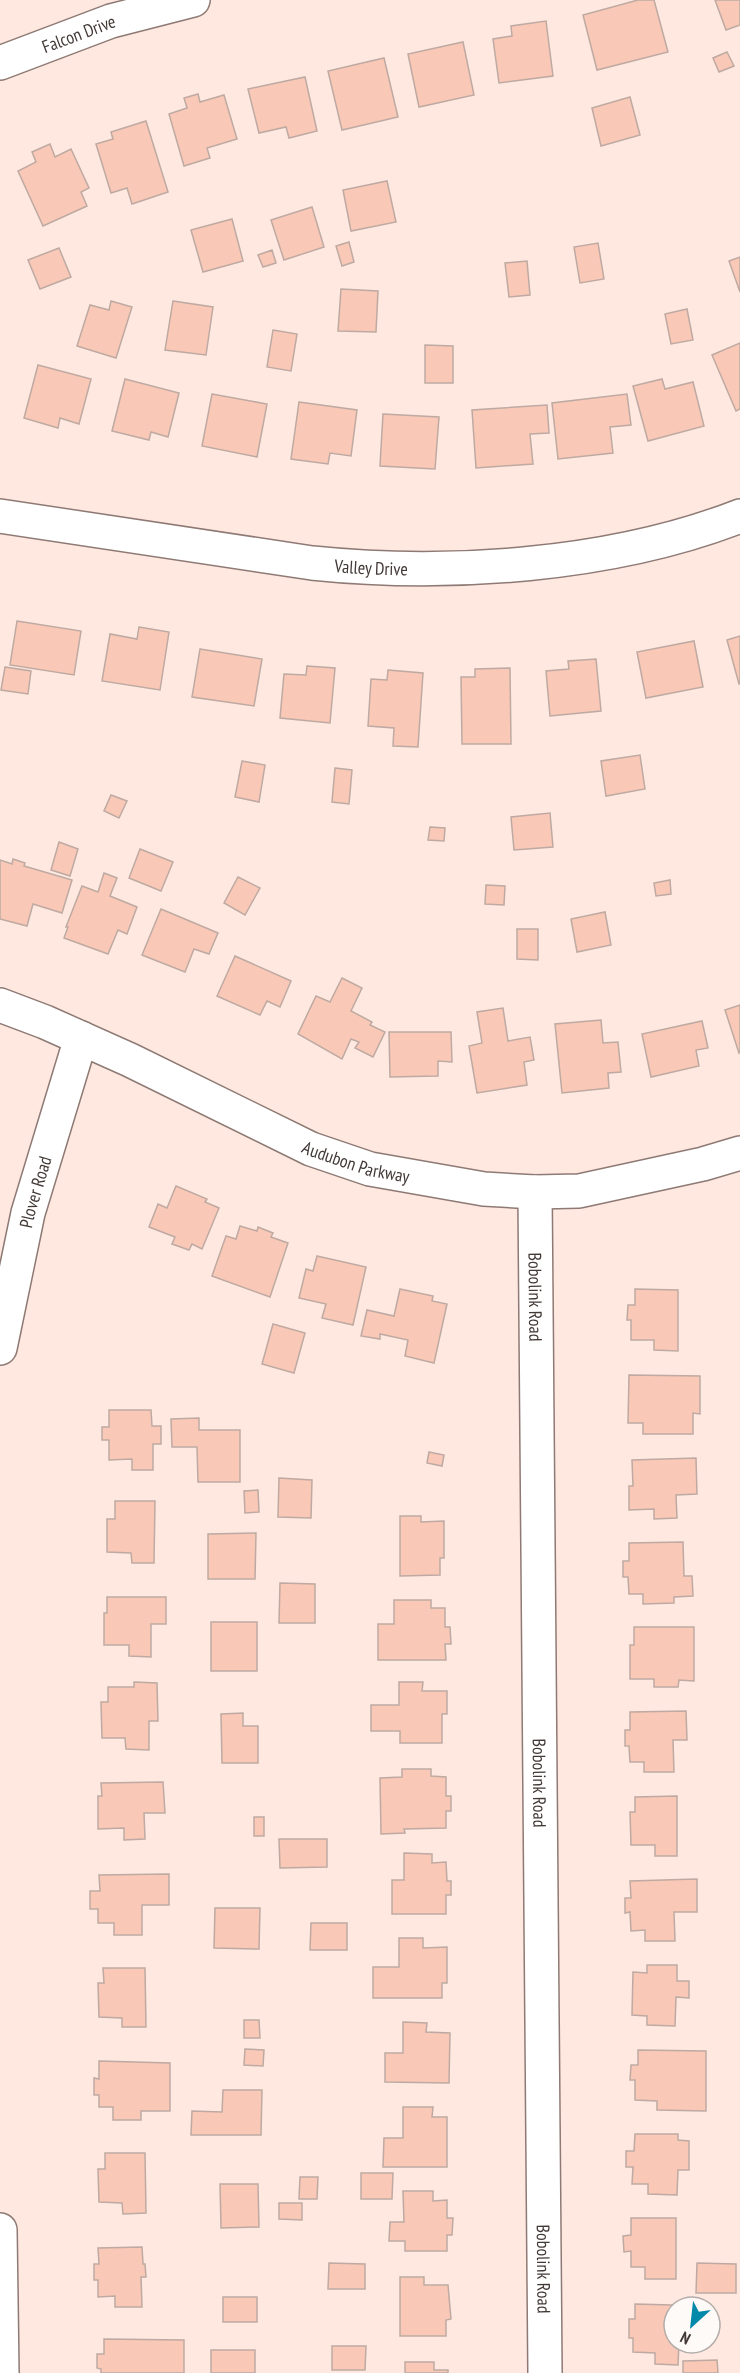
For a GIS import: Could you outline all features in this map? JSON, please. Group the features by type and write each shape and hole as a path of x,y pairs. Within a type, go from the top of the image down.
{"street":[{"name":"Falcon Drive","path":"0,63 111,21 193,0"},
{"name":"Valley Drive","path":"0,516 312,563 362,568 454,568 571,558 670,540 740,516"},
{"name":"Audubon Parkway","path":"0,1005 130,1060 311,1149 370,1169 484,1189 535,1192 579,1191 703,1164 740,1153"},
{"name":"Plover Road","path":"0,1348 28,1213 81,1038"},
{"name":"Bobolink Road","path":"535,1192 545,2373"},
{"path":"0,2230 2,2373"}],"building":[{"path":"638,0 654,0 668,52 597,70 583,15"},
{"path":"715,0 740,0 740,25 726,30"},
{"path":"546,21 553,76 499,83 493,39 512,36 511,26"},
{"path":"463,42 474,95 419,107 408,54"},
{"path":"727,52 734,66 719,72 713,58"},
{"path":"384,58 398,117 342,130 328,71"},
{"path":"305,77 317,131 289,138 286,127 259,133 248,89"},
{"path":"198,94 200,102 224,95 237,139 207,148 210,158 184,166 169,114 187,108 184,98"},
{"path":"630,97 640,135 601,146 592,108"},
{"path":"146,121 168,192 132,204 127,188 111,193 96,144 113,139 111,132"},
{"path":"50,144 55,157 71,149 89,188 81,192 87,206 43,226 18,171 36,162 32,152"},
{"path":"387,181 396,222 351,231 343,190"},
{"path":"312,207 324,247 284,260 271,220"},
{"path":"232,219 243,261 203,272 191,230"},
{"path":"349,242 354,262 342,266 336,246"},
{"path":"598,243 604,279 580,283 574,247"},
{"path":"59,248 71,277 40,289 28,260"},
{"path":"272,250 276,263 263,267 258,255"},
{"path":"740,257 740,292 729,261"},
{"path":"527,261 530,295 509,297 505,263"},
{"path":"341,289 378,291 376,332 338,331"},
{"path":"111,301 132,307 116,358 77,346 90,305 109,310"},
{"path":"173,301 213,307 206,355 165,350"},
{"path":"687,309 693,340 671,344 665,314"},
{"path":"273,330 297,334 291,371 267,367"},
{"path":"740,343 740,409 736,411 712,355"},
{"path":"425,345 453,346 453,383 425,383"},
{"path":"38,365 91,379 79,424 60,418 58,428 24,418"},
{"path":"125,379 179,393 168,437 151,432 149,440 112,431"},
{"path":"662,379 665,389 693,382 704,426 648,441 633,386"},
{"path":"212,394 267,404 257,457 202,446"},
{"path":"627,394 631,425 610,427 613,453 558,459 552,403"},
{"path":"299,402 357,410 351,456 330,453 328,464 291,459"},
{"path":"547,405 549,433 530,434 533,464 476,468 472,410"},
{"path":"383,414 439,417 435,469 380,466"},
{"path":"17,621 81,631 74,675 10,665"},
{"path":"139,627 169,632 160,690 102,681 110,634 137,639"},
{"path":"740,636 740,684 739,684 727,640"},
{"path":"694,641 703,687 646,698 637,652"},
{"path":"200,649 262,659 254,706 192,697"},
{"path":"596,659 601,711 550,716 546,671 569,669 568,661"},
{"path":"307,666 335,668 330,723 280,718 284,674 306,675"},
{"path":"5,667 31,671 28,694 1,690"},
{"path":"510,668 511,744 462,744 461,677 475,677 475,669"},
{"path":"388,670 423,673 418,747 393,746 394,728 368,726 371,679 387,680"},
{"path":"640,755 645,789 606,796 601,761"},
{"path":"242,761 265,765 259,802 235,797"},
{"path":"335,768 352,770 349,804 332,802"},
{"path":"111,795 127,801 119,818 104,811"},
{"path":"550,813 553,847 514,850 511,817"},
{"path":"430,827 445,828 444,841 428,840"},
{"path":"59,842 78,849 70,876 51,870"},
{"path":"140,849 173,862 161,891 129,878"},
{"path":"13,859 25,863 24,866 72,880 62,913 33,904 27,926 0,919 0,860 12,864"},
{"path":"104,873 117,878 110,896 137,907 127,934 118,930 108,954 64,938 82,886 98,892"},
{"path":"238,877 260,888 245,915 224,903"},
{"path":"670,880 671,894 656,896 654,883"},
{"path":"486,885 505,886 504,905 485,904"},
{"path":"161,909 218,933 209,954 194,949 185,972 142,955"},
{"path":"605,912 611,945 577,952 571,919"},
{"path":"517,929 538,929 538,960 517,959"},
{"path":"235,956 291,981 280,1007 267,1001 260,1015 217,996"},
{"path":"342,978 362,988 351,1011 372,1022 370,1025 385,1032 373,1057 355,1048 359,1042 351,1039 342,1059 298,1034 316,996 330,1002"},
{"path":"740,1005 740,1052 739,1053 725,1010"},
{"path":"503,1008 508,1041 530,1037 534,1060 524,1062 527,1085 477,1093 469,1046 482,1043 477,1012"},
{"path":"601,1020 603,1043 618,1042 621,1072 608,1073 609,1088 562,1093 555,1024"},
{"path":"702,1021 708,1048 696,1050 699,1066 651,1077 642,1034"},
{"path":"389,1032 451,1032 452,1062 438,1061 438,1076 390,1077"},
{"path":"176,1186 207,1199 205,1202 219,1208 202,1249 192,1244 189,1250 172,1244 175,1237 149,1227 158,1204 167,1208"},
{"path":"240,1226 257,1231 258,1227 273,1233 271,1237 288,1243 270,1297 212,1276 226,1236 236,1239"},
{"path":"317,1256 366,1267 353,1325 322,1318 326,1304 299,1298 306,1269 313,1271"},
{"path":"400,1289 433,1296 432,1301 447,1304 434,1363 405,1356 408,1340 380,1334 380,1339 361,1336 367,1310 394,1316"},
{"path":"635,1289 678,1290 678,1351 654,1350 654,1340 631,1340 631,1320 627,1320 628,1305 635,1305"},
{"path":"273,1324 305,1333 294,1373 262,1364"},
{"path":"629,1375 700,1376 700,1414 693,1413 693,1434 643,1434 643,1423 628,1423"},
{"path":"109,1410 151,1410 152,1426 161,1426 161,1444 153,1444 153,1470 132,1470 132,1459 109,1460 109,1440 102,1440 102,1427 109,1427"},
{"path":"199,1418 199,1430 240,1430 240,1482 198,1482 197,1447 172,1447 171,1419"},
{"path":"429,1452 444,1455 442,1466 427,1463"},
{"path":"696,1458 697,1494 676,1495 677,1518 654,1519 654,1509 629,1510 629,1486 633,1486 632,1460"},
{"path":"279,1478 312,1480 311,1518 278,1517"},
{"path":"258,1490 259,1512 245,1513 244,1491"},
{"path":"115,1501 155,1501 154,1563 132,1563 131,1553 107,1552 107,1519 115,1519"},
{"path":"400,1516 421,1516 421,1522 444,1521 444,1558 440,1558 440,1575 400,1576"},
{"path":"256,1533 255,1579 208,1579 208,1534"},
{"path":"683,1542 684,1576 692,1576 693,1596 674,1597 674,1603 643,1604 643,1594 629,1594 628,1577 623,1577 623,1561 629,1561 629,1543"},
{"path":"280,1583 315,1584 315,1623 279,1623"},
{"path":"107,1597 166,1597 166,1624 151,1624 151,1657 129,1656 129,1645 104,1645 104,1613 107,1613"},
{"path":"394,1600 431,1600 431,1608 445,1608 445,1627 450,1627 451,1644 445,1644 446,1660 378,1660 378,1624 394,1624"},
{"path":"211,1622 257,1622 257,1671 211,1671"},
{"path":"634,1627 694,1627 694,1681 679,1680 678,1687 654,1687 654,1679 630,1679 630,1645 634,1645"},
{"path":"134,1682 157,1683 158,1721 149,1721 149,1750 126,1749 125,1738 102,1738 101,1702 108,1702 108,1687 134,1687"},
{"path":"399,1682 423,1682 422,1691 447,1691 447,1714 442,1714 442,1743 400,1743 400,1731 371,1731 371,1705 399,1705"},
{"path":"686,1711 687,1740 673,1740 674,1772 644,1772 644,1762 630,1762 629,1746 625,1746 625,1730 630,1730 630,1712"},
{"path":"243,1713 243,1726 258,1726 258,1763 222,1763 221,1714"},
{"path":"402,1769 431,1769 431,1776 446,1777 446,1796 451,1796 451,1811 446,1811 446,1828 404,1829 405,1833 381,1834 380,1778 402,1777"},
{"path":"163,1782 165,1813 144,1813 145,1839 124,1840 124,1828 98,1829 98,1796 102,1796 101,1783"},
{"path":"677,1796 677,1856 655,1856 655,1845 631,1845 630,1812 635,1812 635,1797"},
{"path":"254,1817 264,1817 264,1836 254,1836"},
{"path":"279,1839 327,1839 327,1867 280,1868"},
{"path":"404,1853 432,1854 432,1863 446,1862 447,1881 451,1881 451,1895 446,1895 446,1914 392,1914 392,1880 404,1880"},
{"path":"169,1874 169,1905 142,1905 142,1935 114,1935 114,1923 98,1923 98,1909 90,1909 90,1891 100,1891 99,1875"},
{"path":"697,1879 697,1912 674,1912 675,1941 645,1941 645,1930 631,1931 630,1912 625,1913 625,1898 631,1898 630,1881"},
{"path":"215,1908 260,1908 259,1949 214,1948"},
{"path":"311,1923 347,1923 347,1950 310,1950"},
{"path":"399,1938 423,1938 423,1948 447,1947 447,1983 442,1983 442,1998 373,1998 373,1967 399,1967"},
{"path":"647,1965 677,1965 677,1981 689,1981 689,1998 676,1997 675,2026 647,2025 647,2016 632,2015 633,1972 647,1973"},
{"path":"103,1968 145,1968 146,2027 122,2027 122,2018 99,2017 98,1983 104,1983"},
{"path":"244,2020 259,2020 260,2038 244,2038"},
{"path":"403,2022 427,2023 426,2032 450,2033 449,2083 385,2082 385,2053 403,2053"},
{"path":"245,2049 264,2050 263,2066 244,2065"},
{"path":"638,2050 706,2051 706,2111 657,2110 657,2101 635,2100 635,2080 630,2080 631,2065 638,2065"},
{"path":"99,2061 170,2063 170,2111 141,2111 141,2120 113,2120 113,2107 99,2107 99,2095 94,2095 94,2078 99,2079"},
{"path":"223,2090 262,2090 261,2135 191,2135 192,2111 222,2112"},
{"path":"403,2107 433,2107 432,2117 447,2117 447,2167 383,2167 384,2138 403,2138"},
{"path":"635,2134 678,2134 678,2140 689,2141 689,2170 678,2170 677,2195 648,2194 648,2184 632,2184 633,2167 626,2167 626,2151 634,2151"},
{"path":"105,2153 145,2153 146,2213 123,2214 122,2203 99,2202 98,2169 105,2169"},
{"path":"361,2173 393,2173 392,2199 361,2199"},
{"path":"300,2177 318,2177 317,2199 299,2199"},
{"path":"220,2184 258,2184 259,2227 221,2228"},
{"path":"403,2191 433,2191 433,2201 447,2200 447,2218 453,2218 452,2235 447,2235 447,2251 405,2251 405,2241 389,2241 390,2222 404,2222"},
{"path":"279,2203 302,2203 302,2220 279,2219"},
{"path":"631,2218 676,2218 676,2279 645,2279 645,2267 631,2267 631,2251 624,2252 623,2236 631,2235"},
{"path":"142,2247 146,2277 141,2277 142,2307 115,2307 115,2296 98,2297 98,2280 94,2280 94,2264 99,2264 98,2248"},
{"path":"329,2263 365,2264 365,2289 328,2289"},
{"path":"697,2263 736,2264 736,2293 696,2293"},
{"path":"400,2277 424,2277 424,2285 448,2285 451,2319 446,2320 446,2336 400,2336"},
{"path":"223,2297 257,2297 257,2322 223,2322"},
{"path":"635,2304 662,2305 662,2355 678,2355 678,2365 655,2364 655,2353 633,2352 633,2338 629,2338 629,2319 635,2319"},
{"path":"104,2339 184,2340 184,2373 101,2373 101,2369 97,2368 97,2354 104,2354"},
{"path":"332,2346 366,2346 365,2370 332,2370"},
{"path":"211,2350 255,2350 255,2373 211,2373"},
{"path":"717,2360 718,2373 683,2373 683,2361"},
{"path":"405,2362 434,2362 434,2370 448,2370 448,2373 405,2373"}]}
